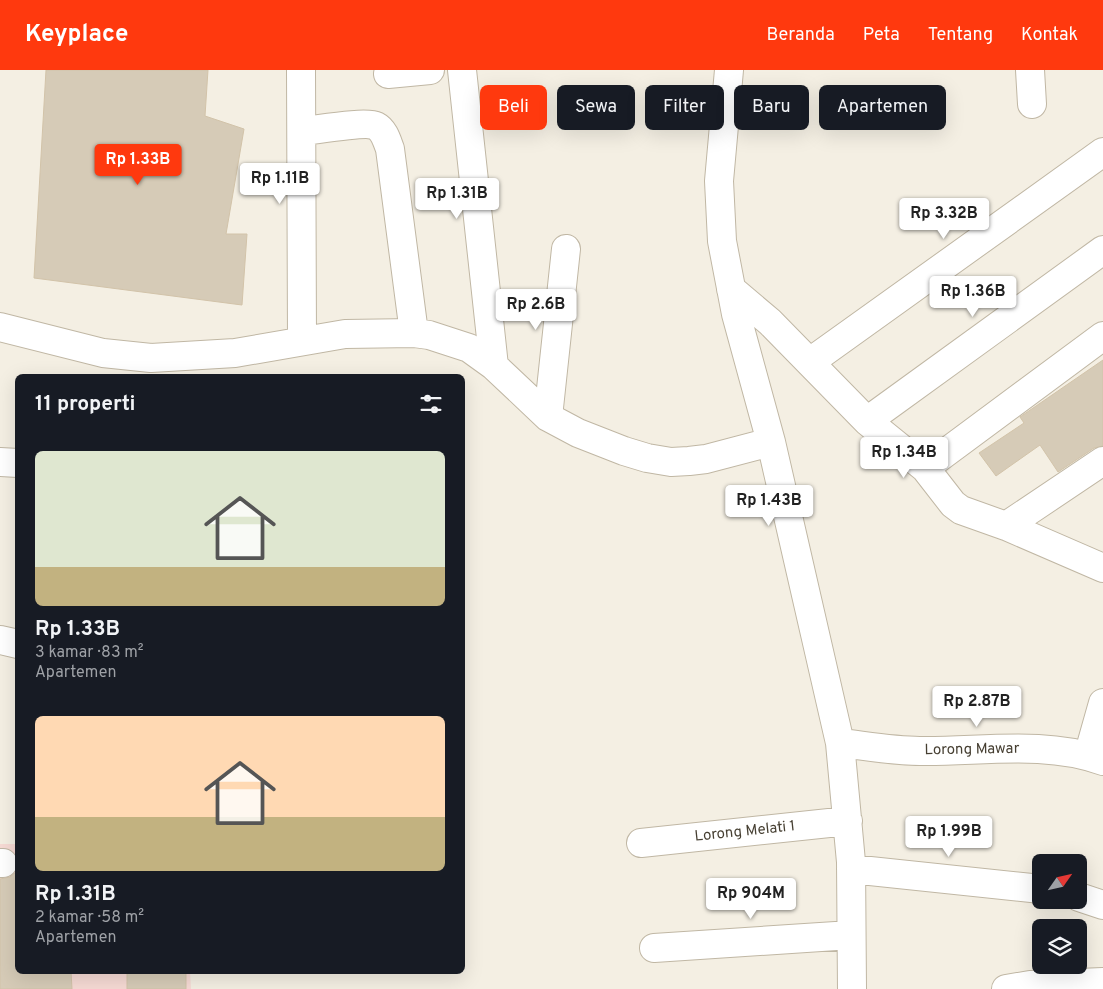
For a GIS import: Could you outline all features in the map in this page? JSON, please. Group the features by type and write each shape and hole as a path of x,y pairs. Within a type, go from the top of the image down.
{"street":[{"path":"301,70 302,340"},
{"path":"388,74 430,70"},
{"path":"462,70 494,366"},
{"path":"730,70 719,181 722,241 731,289 771,442 840,743 851,869 852,989"},
{"path":"1030,70 1032,104"},
{"path":"302,131 364,124 376,126 386,136 390,149 414,333"},
{"path":"810,362 1103,152"},
{"path":"548,417 566,249"},
{"path":"867,421 1103,250"},
{"path":"731,289 762,314 867,421 925,468 957,507 1103,568"},
{"path":"0,327 103,353 151,358 235,353 345,334 414,333 458,343 469,348 494,366 548,417 602,444 647,458 671,462 706,459 771,442"},
{"path":"925,468 1103,336"},
{"path":"1006,526 1103,461"},
{"path":"0,462 15,463"},
{"path":"0,640 15,643"},
{"path":"1096,759 1103,703"},
{"name":"Lorong Mawar","path":"840,743 913,751 1018,749 1096,759"},
{"name":"Lorong Melati 1","path":"641,844 848,821"},
{"path":"851,869 1032,888"},
{"path":"1088,900 1103,905"},
{"path":"654,948 851,935"},
{"path":"1006,989 1030,985 1103,982"}],"shaded area":[{"path":"0,844 15,844 15,974 190,974 191,989 0,989"}],"building":[{"path":"46,70 208,70 205,116 244,129 226,234 247,234 242,305 34,278"},
{"path":"1103,360 1103,446 1094,448 1058,472 1040,445 996,476 979,453 1024,423 1020,417"},
{"path":"15,873 15,974 71,974 72,989 0,989 0,879 10,877"},
{"path":"127,974 186,974 186,989 127,989"}]}
